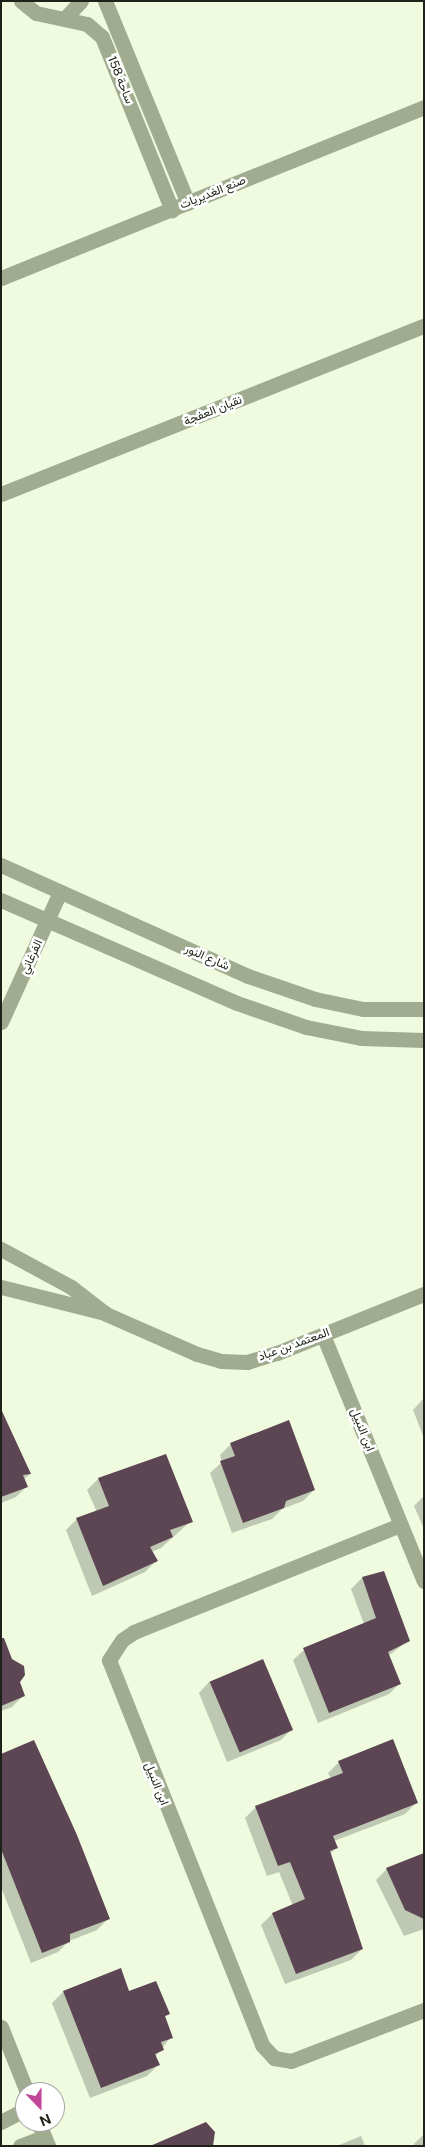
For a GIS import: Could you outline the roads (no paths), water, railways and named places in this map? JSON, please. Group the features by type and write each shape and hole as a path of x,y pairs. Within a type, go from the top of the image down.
{"street":[{"name":"ساحة 158","path":"21,1 36,13 87,24 102,37 172,210"},
{"path":"66,18 81,1"},
{"name":"ساحة 158","path":"105,1 188,203"},
{"name":"صنع الغديريات","path":"1,278 424,107"},
{"name":"نقيان العفجة","path":"1,494 424,326"},
{"name":"شارع النور","path":"1,865 248,976 315,999 363,1009 424,1009"},
{"name":"الفرغاني","path":"1,1022 49,921 60,892"},
{"path":"1,900 237,1003 306,1027 361,1038 424,1040"},
{"name":"المعتمد بن عباد","path":"1,1249 71,1287 106,1314"},
{"name":"المعتمد بن عباد","path":"1,1287 47,1301 106,1314 197,1354 221,1361 247,1362 323,1335 424,1294"},
{"name":"ابن النبيل","path":"323,1335 424,1581"},
{"name":"ابن النبيل","path":"400,1525 134,1632 122,1640 109,1660 262,2046 274,2058 291,2061 424,2010"},
{"path":"1,2027 23,2082"},
{"path":"1,2122 15,2114"},
{"path":"20,2146 46,2142"}]}
